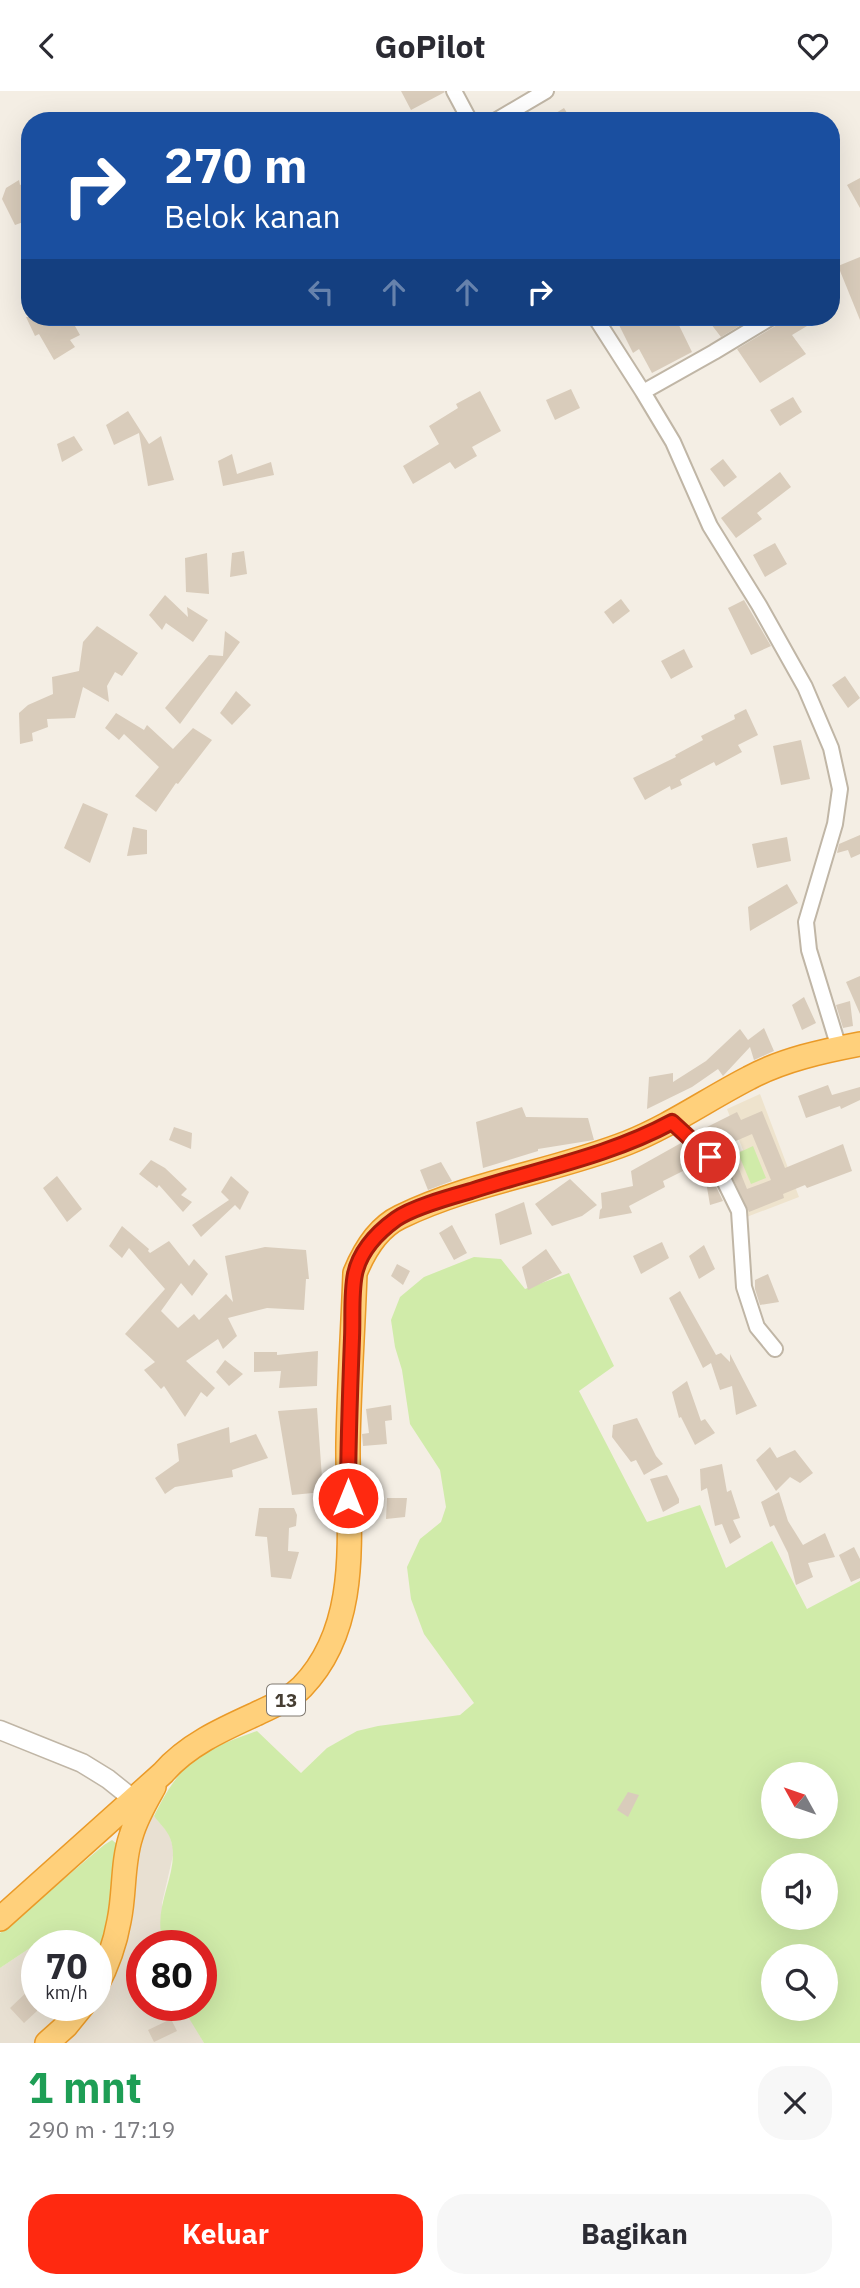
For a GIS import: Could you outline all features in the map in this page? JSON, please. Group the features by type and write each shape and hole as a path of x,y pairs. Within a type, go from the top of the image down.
{"highway":[{"name":"13","path":"0,1919 138,1803 175,1760 240,1721 289,1698 310,1678 328,1652 341,1618 348,1575 348,1443 355,1273 370,1243 398,1218 410,1213 447,1198 625,1144 672,1122 750,1077 784,1063 850,1046"},
{"name":"13","path":"112,1948 120,1919 124,1867 138,1803"},
{"path":"47,2043 70,2021"}],"street":[{"path":"454,91 465,112"},
{"path":"510,112 546,91"},
{"path":"601,326 673,442 710,526 759,605 804,687 831,748 840,789 835,824 806,922 808,950 850,1046"},
{"path":"643,391 757,326"},
{"path":"672,1122 715,1162 739,1211 744,1287 757,1327 775,1349"},
{"path":"0,1730 82,1763 138,1803"}],"shaded area":[{"path":"760,1094 799,1197 744,1218 721,1160 743,1150 727,1109"},
{"path":"135,1804 154,1816 169,1834 174,1851 162,1903 162,1930 126,1930 126,2021 192,2021 204,2043 0,2043 0,1968 21,1954 21,2021 112,2021 112,1930 102,1930 117,1844"}],"green space":[{"path":"753,1146 766,1178 751,1184 738,1153"},
{"path":"474,1257 501,1259 525,1289 569,1273 614,1366 579,1391 647,1522 700,1505 726,1568 772,1541 807,1609 860,1581 860,2043 204,2043 191,2021 217,2021 217,1930 161,1930 160,1918 173,1851 169,1835 154,1816 173,1782 194,1760 206,1752 257,1731 301,1773 327,1748 357,1731 460,1715 474,1703 424,1634 411,1599 407,1567 420,1539 441,1522 446,1507 440,1470 410,1424 391,1320 400,1297 424,1277"},
{"path":"112,1840 117,1844 108,1930 21,1930 21,1954 0,1968 0,1933"}],"building":[{"path":"401,91 444,91 445,92 411,110"},
{"path":"860,178 860,208 847,185"},
{"path":"19,180 21,184 21,223 15,225 2,199 6,188"},
{"path":"860,257 860,320 840,271 840,265"},
{"path":"30,326 75,326 80,335 70,340 75,347 54,360 39,334 35,336"},
{"path":"620,326 679,326 692,352 652,373 639,349 633,353"},
{"path":"713,326 739,326 721,337"},
{"path":"775,326 807,326 792,335 806,354 760,383 737,349"},
{"path":"571,389 580,408 555,420 546,400"},
{"path":"480,391 501,431 472,447 477,456 455,469 450,462 413,484 403,466 439,444 429,426 458,408 456,404"},
{"path":"793,397 802,412 780,426 770,410"},
{"path":"128,411 149,444 161,436 174,480 148,486 139,433 114,445 106,425"},
{"path":"74,436 83,450 62,462 57,444"},
{"path":"232,454 237,474 271,462 274,475 223,486 218,461"},
{"path":"723,459 737,477 724,487 710,469"},
{"path":"780,472 791,487 757,513 762,519 736,538 721,518"},
{"path":"775,543 787,564 765,577 753,555"},
{"path":"244,551 247,574 230,577 232,553"},
{"path":"207,553 209,594 186,592 185,558"},
{"path":"165,595 188,617 187,607 208,620 193,642 166,623 162,630 149,615"},
{"path":"621,599 630,611 613,624 604,612"},
{"path":"744,600 771,646 751,655 728,608"},
{"path":"97,626 138,653 122,676 115,672 107,686 109,702 83,687 75,718 47,719 48,727 32,733 33,741 20,744 19,713 28,705 53,694 52,677 79,671 83,642"},
{"path":"225,631 240,642 180,724 165,708 209,655 223,656"},
{"path":"684,649 693,667 671,679 661,661"},
{"path":"845,676 860,698 848,708 832,685"},
{"path":"236,691 251,705 232,725 220,713"},
{"path":"746,709 758,735 738,745 742,752 716,766 714,762 680,780 682,785 671,790 670,786 645,800 633,778 676,757 675,755 703,740 701,736 735,719 734,715"},
{"path":"116,713 144,730 147,725 173,749 193,728 212,740 156,812 135,796 159,767 124,734 119,740 105,728"},
{"path":"801,740 810,779 781,785 773,746"},
{"path":"83,803 108,814 90,863 64,848"},
{"path":"133,827 147,830 147,854 127,856"},
{"path":"860,835 860,854 851,858 848,850 837,853 839,844"},
{"path":"787,837 791,861 757,868 752,844"},
{"path":"787,884 798,903 750,931 748,907"},
{"path":"860,976 860,1014 846,982"},
{"path":"804,997 816,1023 802,1030 792,1005"},
{"path":"850,1001 853,1026 843,1028 836,1005"},
{"path":"764,1028 774,1051 754,1060 750,1047 723,1076 718,1069 692,1087 647,1109 649,1077 673,1073 673,1082 706,1061 740,1029 748,1040"},
{"path":"828,1085 832,1095 860,1087 860,1100 841,1109 840,1106 806,1118 798,1096"},
{"path":"522,1107 526,1117 588,1118 594,1140 538,1149 483,1168 476,1122"},
{"path":"762,1111 785,1168 843,1144 852,1171 807,1188 805,1185 783,1194 784,1198 749,1212 723,1157 699,1134 699,1131 737,1112 741,1120","holes":["752,1134 771,1180 747,1189 729,1144"]},
{"path":"174,1127 192,1133 191,1149 169,1140"},
{"path":"681,1143 701,1162 663,1181 665,1187 629,1206 632,1213 599,1219 602,1208 601,1193 633,1186 631,1171"},
{"path":"151,1160 165,1168 187,1189 181,1195 192,1202 183,1212 159,1185 157,1188 139,1174"},
{"path":"441,1162 452,1181 428,1190 420,1170"},
{"path":"703,1164 707,1168 723,1201 710,1205"},
{"path":"57,1176 82,1209 67,1222 43,1188"},
{"path":"231,1176 249,1192 240,1210 235,1205 201,1237 192,1225 229,1200 221,1192"},
{"path":"570,1179 597,1205 582,1216 552,1226 535,1204"},
{"path":"524,1202 532,1234 500,1245 495,1214"},
{"path":"452,1225 467,1253 454,1260 439,1233"},
{"path":"122,1226 149,1249 150,1253 169,1241 189,1266 194,1259 208,1274 192,1296 181,1283 161,1311 178,1328 194,1314 199,1320 226,1294 233,1302 225,1256 265,1247 306,1250 309,1279 306,1279 304,1310 267,1308 228,1318 237,1336 223,1349 218,1339 186,1361 215,1388 207,1397 201,1392 185,1417 164,1386 161,1389 144,1370 155,1362 125,1334 165,1289 129,1248 122,1258 109,1246"},
{"path":"662,1242 669,1258 641,1274 633,1256"},
{"path":"704,1245 715,1269 699,1279 689,1256"},
{"path":"546,1249 562,1273 528,1290 522,1267"},
{"path":"397,1264 410,1271 403,1285 391,1276"},
{"path":"768,1274 779,1302 760,1305 755,1280"},
{"path":"680,1291 716,1355 721,1353 730,1362 730,1354 757,1406 736,1415 732,1386 720,1390 711,1363 703,1368 669,1298"},
{"path":"318,1351 317,1386 279,1388 281,1371 254,1372 254,1352 277,1352 277,1355"},
{"path":"225,1360 243,1374 229,1386 216,1372"},
{"path":"687,1381 701,1421 705,1419 715,1433 695,1445 681,1417 679,1418 672,1392"},
{"path":"391,1405 392,1420 385,1421 387,1444 363,1446 362,1434 369,1433 366,1409"},
{"path":"317,1408 323,1492 292,1495 278,1411"},
{"path":"637,1418 656,1456 663,1464 644,1475 636,1460 631,1462 612,1437 613,1425"},
{"path":"229,1427 230,1443 256,1434 268,1458 232,1470 233,1477 175,1487 165,1494 155,1478 179,1461 177,1444"},
{"path":"770,1447 777,1458 795,1450 813,1473 800,1483 790,1477 776,1491 756,1460"},
{"path":"722,1464 727,1492 731,1490 740,1518 733,1520 741,1537 730,1544 722,1524 715,1526 707,1488 701,1491 700,1469"},
{"path":"667,1475 679,1503 663,1512 650,1479"},
{"path":"779,1492 788,1521 803,1545 825,1533 835,1557 808,1563 813,1577 796,1585 788,1553 774,1525 770,1527 761,1502"},
{"path":"387,1498 407,1498 405,1517 386,1519"},
{"path":"259,1508 294,1508 297,1515 296,1526 289,1528 288,1551 299,1552 291,1579 271,1577 267,1537 255,1536"},
{"path":"854,1547 860,1559 860,1578 851,1582 839,1555"},
{"path":"628,1792 639,1795 628,1817 617,1810"},
{"path":"21,1998 21,2020 10,2008"},
{"path":"172,2021 177,2031 154,2042 148,2030"}],"route":[{"path":"348,1498 355,1273 370,1243 383,1230 398,1218 447,1198 569,1163 625,1144 672,1122 710,1157"}]}
